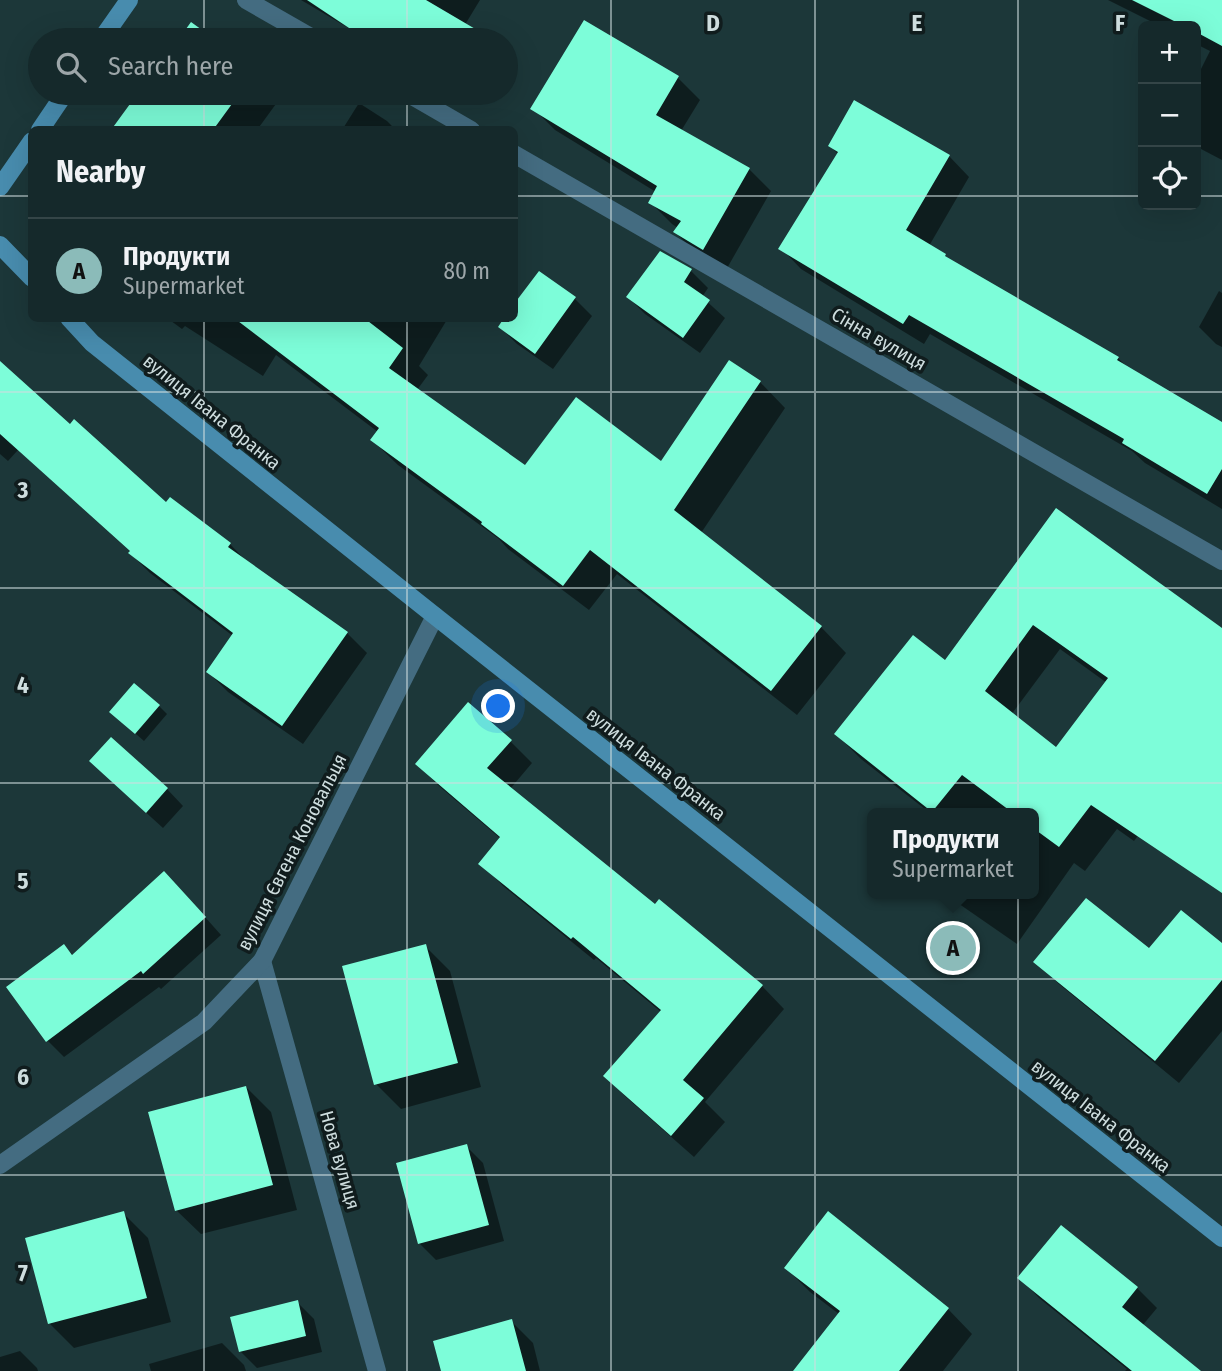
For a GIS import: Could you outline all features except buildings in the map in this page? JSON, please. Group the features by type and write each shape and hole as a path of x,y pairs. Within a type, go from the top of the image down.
{"main road":[{"path":"109,28 129,0"},
{"path":"43,126 57,105"},
{"path":"0,187 28,147"},
{"path":"0,245 28,274"},
{"name":"вулиця Івана Франка","path":"73,322 92,343 1222,1238"}],"street":[{"path":"246,0 295,28"},
{"path":"428,105 464,126"},
{"name":"Сінна вулиця","path":"518,157 1222,561"},
{"name":"вулиця Євгена Коновальця","path":"0,1165 204,1022 262,961 435,616"},
{"name":"Нова вулиця","path":"262,961 377,1371"}],"place":[{"name":"Продукти","path":"953,948"}]}
